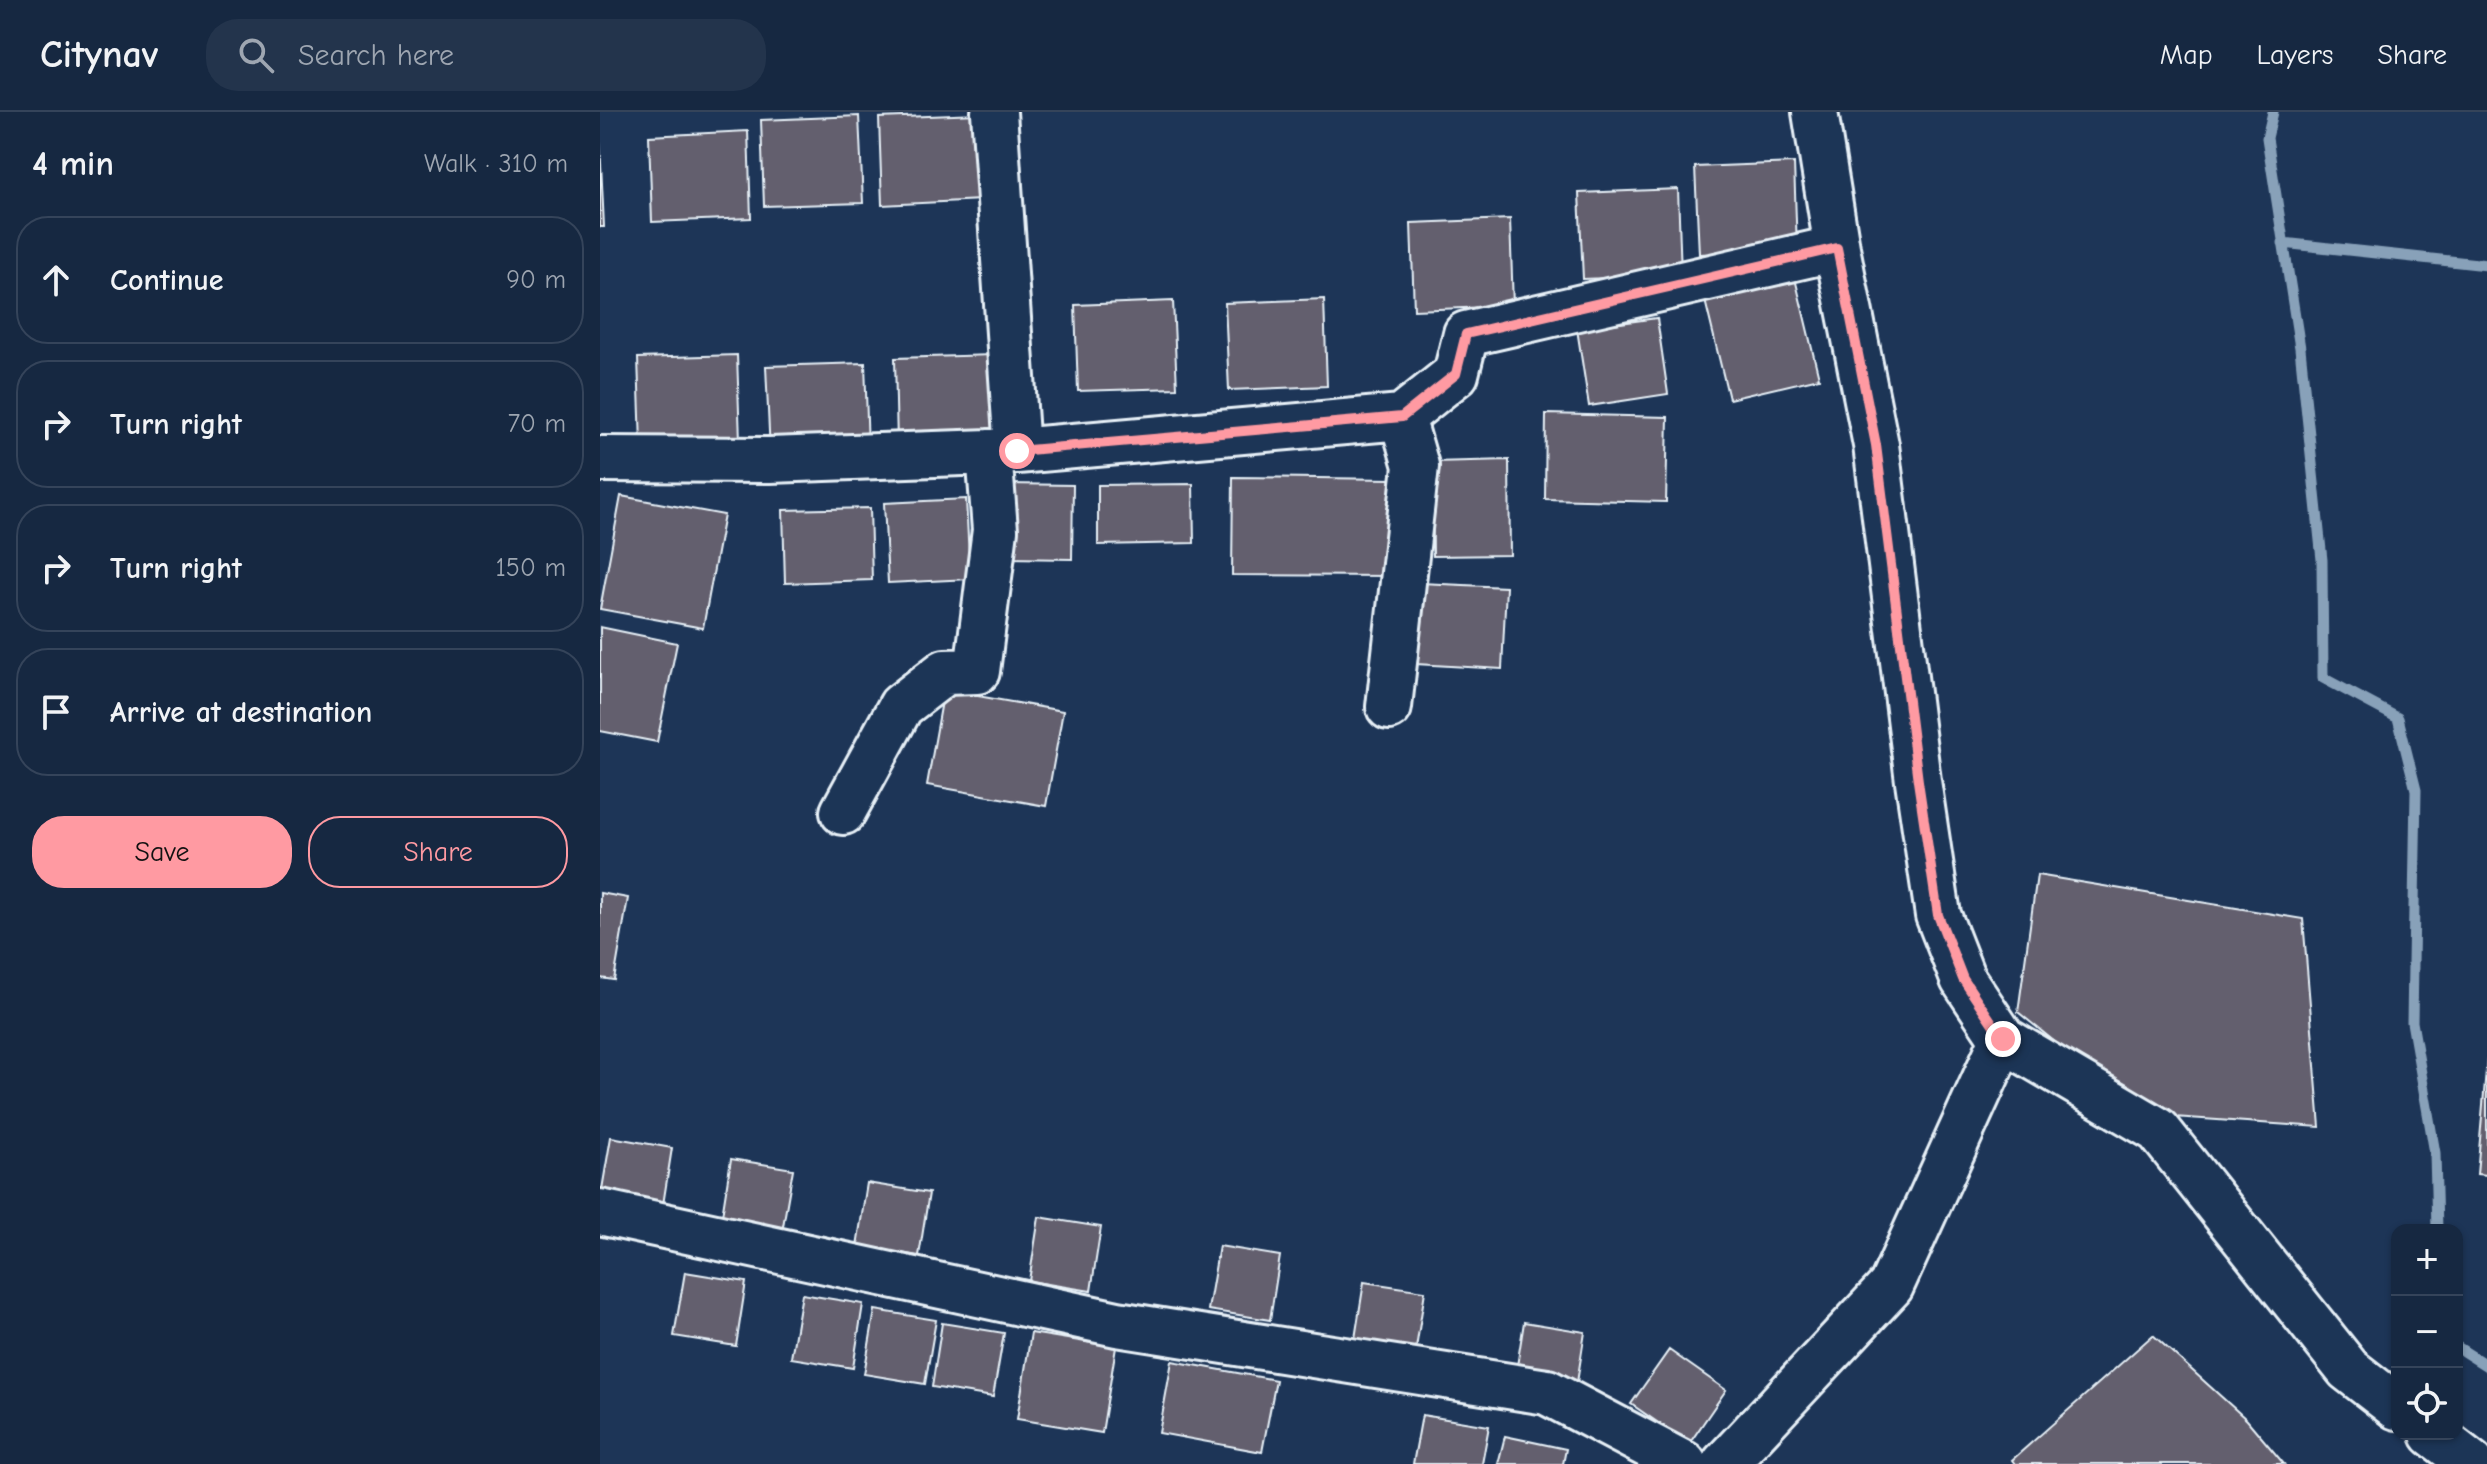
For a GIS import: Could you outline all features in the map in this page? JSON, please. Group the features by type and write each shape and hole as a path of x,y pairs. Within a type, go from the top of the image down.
{"street":[{"path":"843,812 901,706 945,672 977,671 1003,452 994,112"},
{"path":"1815,112 1837,248 1876,445 1938,915 1963,979 2003,1039 2158,1130 2348,1369 2391,1402"},
{"path":"600,459 770,460 1003,452 1402,417 1456,374 1466,334 1837,248"},
{"path":"1389,707 1416,466 1402,417"},
{"path":"1724,1464 1891,1286 2003,1039"},
{"path":"600,1212 1117,1324 1547,1392 1684,1464"},
{"path":"2441,1440 2472,1464"}],"building":[{"path":"978,114 981,200 882,205 879,118"},
{"path":"859,116 863,203 764,206 761,120"},
{"path":"748,131 751,218 652,222 649,136"},
{"path":"600,141 604,227 600,227"},
{"path":"1794,163 1797,250 1699,254 1695,167"},
{"path":"1678,189 1681,275 1583,279 1579,193"},
{"path":"1510,219 1513,306 1414,310 1411,223"},
{"path":"1794,274 1819,378 1729,399 1704,296"},
{"path":"1324,299 1327,386 1229,390 1225,303"},
{"path":"1173,301 1177,388 1078,391 1075,305"},
{"path":"1657,318 1668,394 1589,406 1577,329"},
{"path":"737,355 740,441 641,445 638,358"},
{"path":"993,355 996,441 897,445 895,358"},
{"path":"865,363 868,449 770,453 766,366"},
{"path":"1546,414 1668,417 1666,502 1545,499"},
{"path":"1509,460 1510,555 1433,556 1432,462"},
{"path":"1233,477 1393,479 1392,576 1232,575"},
{"path":"1002,484 1073,485 1072,559 1001,558"},
{"path":"1193,484 1194,543 1098,545 1098,485"},
{"path":"621,496 724,515 703,628 600,609"},
{"path":"966,499 970,579 888,583 884,503"},
{"path":"870,508 872,580 785,583 783,510"},
{"path":"1420,583 1506,587 1502,669 1416,664"},
{"path":"600,627 677,643 657,742 600,731"},
{"path":"944,690 1063,711 1046,806 927,785"},
{"path":"2037,875 2303,919 2320,1127 2145,1115 2018,1012"},
{"path":"600,893 628,898 614,980 600,978"},
{"path":"2487,1058 2487,1175 2477,1174"},
{"path":"611,1137 672,1148 662,1211 600,1201"},
{"path":"731,1159 793,1169 782,1232 721,1222"},
{"path":"867,1183 929,1193 919,1256 857,1246"},
{"path":"1039,1217 1101,1227 1091,1291 1029,1281"},
{"path":"1219,1246 1280,1256 1270,1320 1208,1310"},
{"path":"685,1272 746,1282 736,1346 674,1336"},
{"path":"1364,1282 1425,1291 1415,1355 1354,1345"},
{"path":"802,1294 863,1304 853,1368 791,1358"},
{"path":"875,1310 936,1320 925,1384 864,1374"},
{"path":"1524,1322 1585,1332 1575,1395 1514,1385"},
{"path":"942,1323 1004,1333 993,1397 932,1387"},
{"path":"1031,1333 1116,1347 1102,1433 1017,1419"},
{"path":"2153,1335 2247,1420 2284,1464 2015,1464 2012,1460"},
{"path":"1669,1350 1726,1390 1689,1444 1631,1404"},
{"path":"1172,1361 1276,1380 1262,1452 1159,1433"},
{"path":"1422,1415 1489,1426 1482,1464 1413,1464"},
{"path":"1505,1436 1566,1449 1563,1464 1498,1464"}],"waterway":[{"path":"2273,112 2267,138 2300,348 2322,560 2323,678 2398,718 2416,790 2412,1022 2435,1153 2437,1224"},
{"path":"2283,243 2487,265"},
{"path":"2463,1351 2487,1366"}],"route":[{"path":"1017,451 1402,417 1456,374 1466,334 1837,248 1876,445 1938,915 1963,979 2003,1039"}]}
